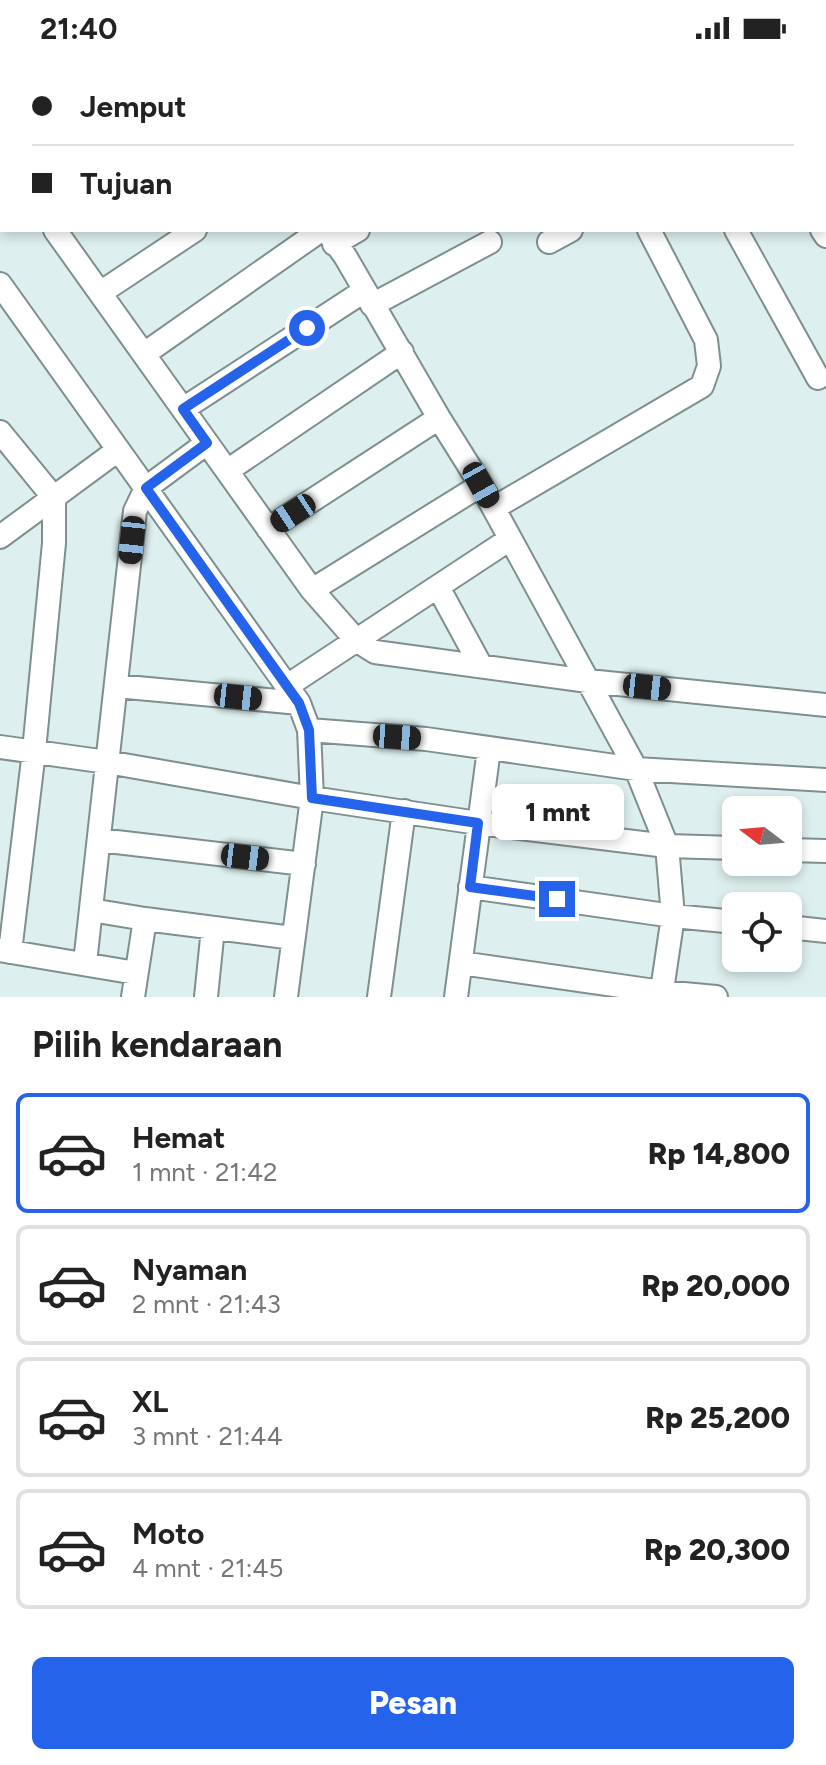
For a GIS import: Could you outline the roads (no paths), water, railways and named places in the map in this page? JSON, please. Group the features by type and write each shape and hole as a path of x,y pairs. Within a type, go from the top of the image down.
{"street":[{"path":"60,232 312,590 356,640 375,652 588,681 826,705"},
{"path":"100,293 192,232"},
{"path":"549,242 567,232"},
{"path":"494,508 702,386 709,366 706,340 650,232"},
{"path":"737,232 818,378 826,360"},
{"path":"144,354 327,235 345,256 481,485 636,769 667,846 673,916 662,995"},
{"path":"183,409 368,298 490,242"},
{"path":"0,284 293,695 309,730 312,798 286,997"},
{"path":"227,471 402,352"},
{"path":"268,529 439,418"},
{"path":"0,432 54,498 54,543 34,751 5,951 136,973"},
{"path":"85,963 135,511 146,488 207,443"},
{"path":"0,537 118,450"},
{"path":"312,590 481,485"},
{"path":"116,686 293,695 356,640 510,539"},
{"path":"438,587 481,666"},
{"path":"309,730 426,739 636,769 826,780"},
{"path":"0,747 478,823 667,846 722,848"},
{"path":"456,997 489,749"},
{"path":"379,997 404,811"},
{"path":"99,840 304,864"},
{"path":"802,850 826,851"},
{"path":"470,887 722,921"},
{"path":"91,910 293,938"},
{"path":"133,997 145,919"},
{"path":"206,997 213,928"},
{"path":"802,928 826,931"},
{"path":"461,963 662,995 716,997"}]}
